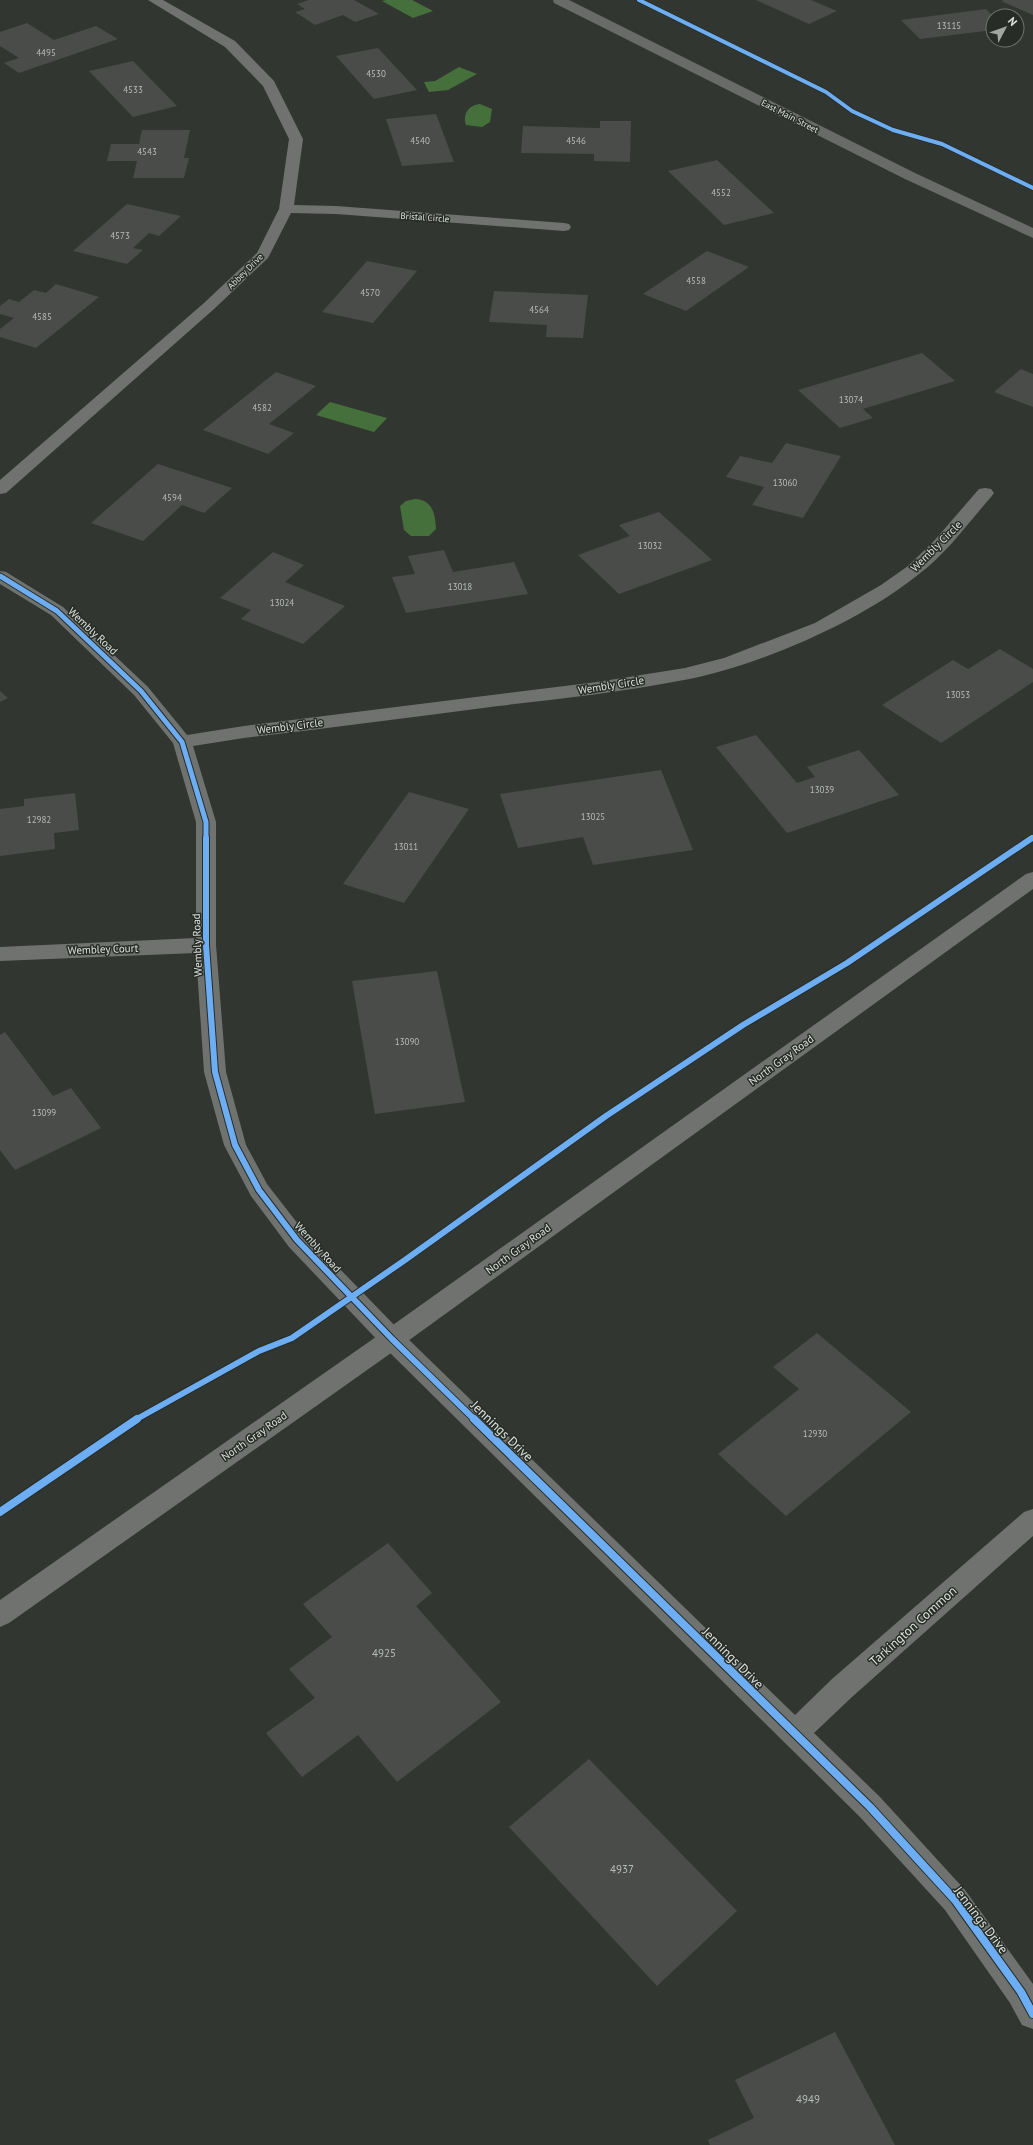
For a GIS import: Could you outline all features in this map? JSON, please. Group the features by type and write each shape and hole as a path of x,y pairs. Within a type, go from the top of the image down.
{"main road":[{"name":"East Main Street","path":"559,0 1029,234"}],"street":[{"name":"Abbey Drive","path":"0,489 209,306 263,256 286,209 296,139 269,84 230,44 154,0"},
{"name":"Bristal Circle","path":"286,209 336,210 564,227"},
{"name":"Wembly Circle","path":"182,742 244,732 597,688 685,674 731,662 821,627 887,589 914,570 940,545 985,493"},
{"name":"Wembly Road","path":"0,576 57,611 141,691 182,742 206,822 206,945 215,1072 235,1145 259,1190 297,1240 392,1339"},
{"name":"North Gray Road","path":"0,1615 392,1339 1033,879"},
{"name":"Wembley Court","path":"0,954 206,945"},
{"name":"Jennings Drive","path":"392,1339 870,1807 955,1900 1021,1992 1033,2014"},
{"name":"Tarkington Common","path":"794,1734 842,1688 1033,1520"}],"shaded area":[{"path":"412,0 433,11 413,18 382,1"},
{"path":"459,67 477,74 448,90 429,92 424,82 435,81"},
{"path":"480,104 492,109 490,122 482,127 466,125 465,117 467,111 473,106"},
{"path":"330,402 387,418 374,432 316,415"},
{"path":"415,499 426,502 434,513 436,529 429,536 411,536 404,530 400,506 406,501"}],"building":[{"path":"309,0 354,0 379,14 355,22 343,15 315,25 295,12 305,9 297,4"},
{"path":"756,0 811,0 837,11 809,24"},
{"path":"1033,0 1033,15 1025,12 1025,8 1017,8 1001,1"},
{"path":"985,9 985,31 920,39 901,20"},
{"path":"27,23 54,40 96,26 118,39 19,73 4,63 19,58 0,46 0,32"},
{"path":"378,48 417,90 374,99 336,56"},
{"path":"133,61 177,106 133,117 89,71"},
{"path":"436,114 454,162 402,166 386,119"},
{"path":"600,121 631,121 630,162 594,161 594,154 521,153 523,126 600,128"},
{"path":"142,130 190,130 184,158 189,158 184,178 133,178 137,161 107,161 111,144 139,144"},
{"path":"717,160 774,213 724,225 668,171"},
{"path":"127,204 181,216 159,236 149,233 133,248 143,250 127,264 73,251"},
{"path":"707,251 749,267 686,311 643,294"},
{"path":"367,261 417,271 373,323 322,312"},
{"path":"56,284 99,297 36,348 0,337 0,329 14,318 0,314 0,306 9,299 19,302 34,290 46,293"},
{"path":"494,291 588,295 583,338 546,337 547,325 489,322"},
{"path":"922,353 955,381 863,409 873,418 840,428 798,390"},
{"path":"1021,369 1033,374 1033,407 994,392"},
{"path":"276,372 316,386 269,424 294,433 268,454 203,430"},
{"path":"786,443 841,456 803,518 752,505 764,487 726,477 740,456 772,463"},
{"path":"158,464 232,488 204,513 182,505 143,541 91,523"},
{"path":"659,512 712,560 619,594 578,555 630,536 619,525"},
{"path":"444,550 453,572 514,562 528,594 406,613 392,577 415,574 408,556"},
{"path":"273,552 304,565 285,582 345,606 303,644 241,619 251,610 220,598"},
{"path":"1000,649 1033,669 1033,682 941,743 882,705 953,660 968,669"},
{"path":"0,691 8,698 0,702"},
{"path":"756,735 797,783 815,777 807,767 859,750 899,795 787,833 716,747"},
{"path":"661,770 693,850 593,865 583,837 518,848 500,794"},
{"path":"409,792 469,809 404,903 343,884"},
{"path":"75,793 79,830 54,833 55,849 0,856 0,809 24,806 24,799"},
{"path":"437,971 465,1102 375,1114 352,981"},
{"path":"5,1032 53,1096 71,1088 101,1128 15,1170 0,1150 0,1035"},
{"path":"817,1333 911,1412 786,1516 718,1454 799,1389 773,1367"},
{"path":"388,1543 432,1593 416,1606 501,1702 397,1782 358,1735 302,1777 266,1733 315,1698 289,1669 332,1637 303,1604"},
{"path":"589,1759 737,1911 657,1986 509,1827"},
{"path":"835,2032 895,2145 710,2145 708,2140 754,2118 735,2080"}],"cycle path":[{"path":"639,0 826,92 852,111 893,130 942,144 1033,188"},
{"path":"0,576 57,611 141,691 182,742 206,822 206,945 215,1072 235,1145 259,1190 297,1240 392,1339 870,1807 955,1900 1021,1992 1033,2014"},
{"path":"0,1512 146,1413 259,1351 292,1338 405,1260 606,1116 743,1025 847,963 1033,838"}]}
